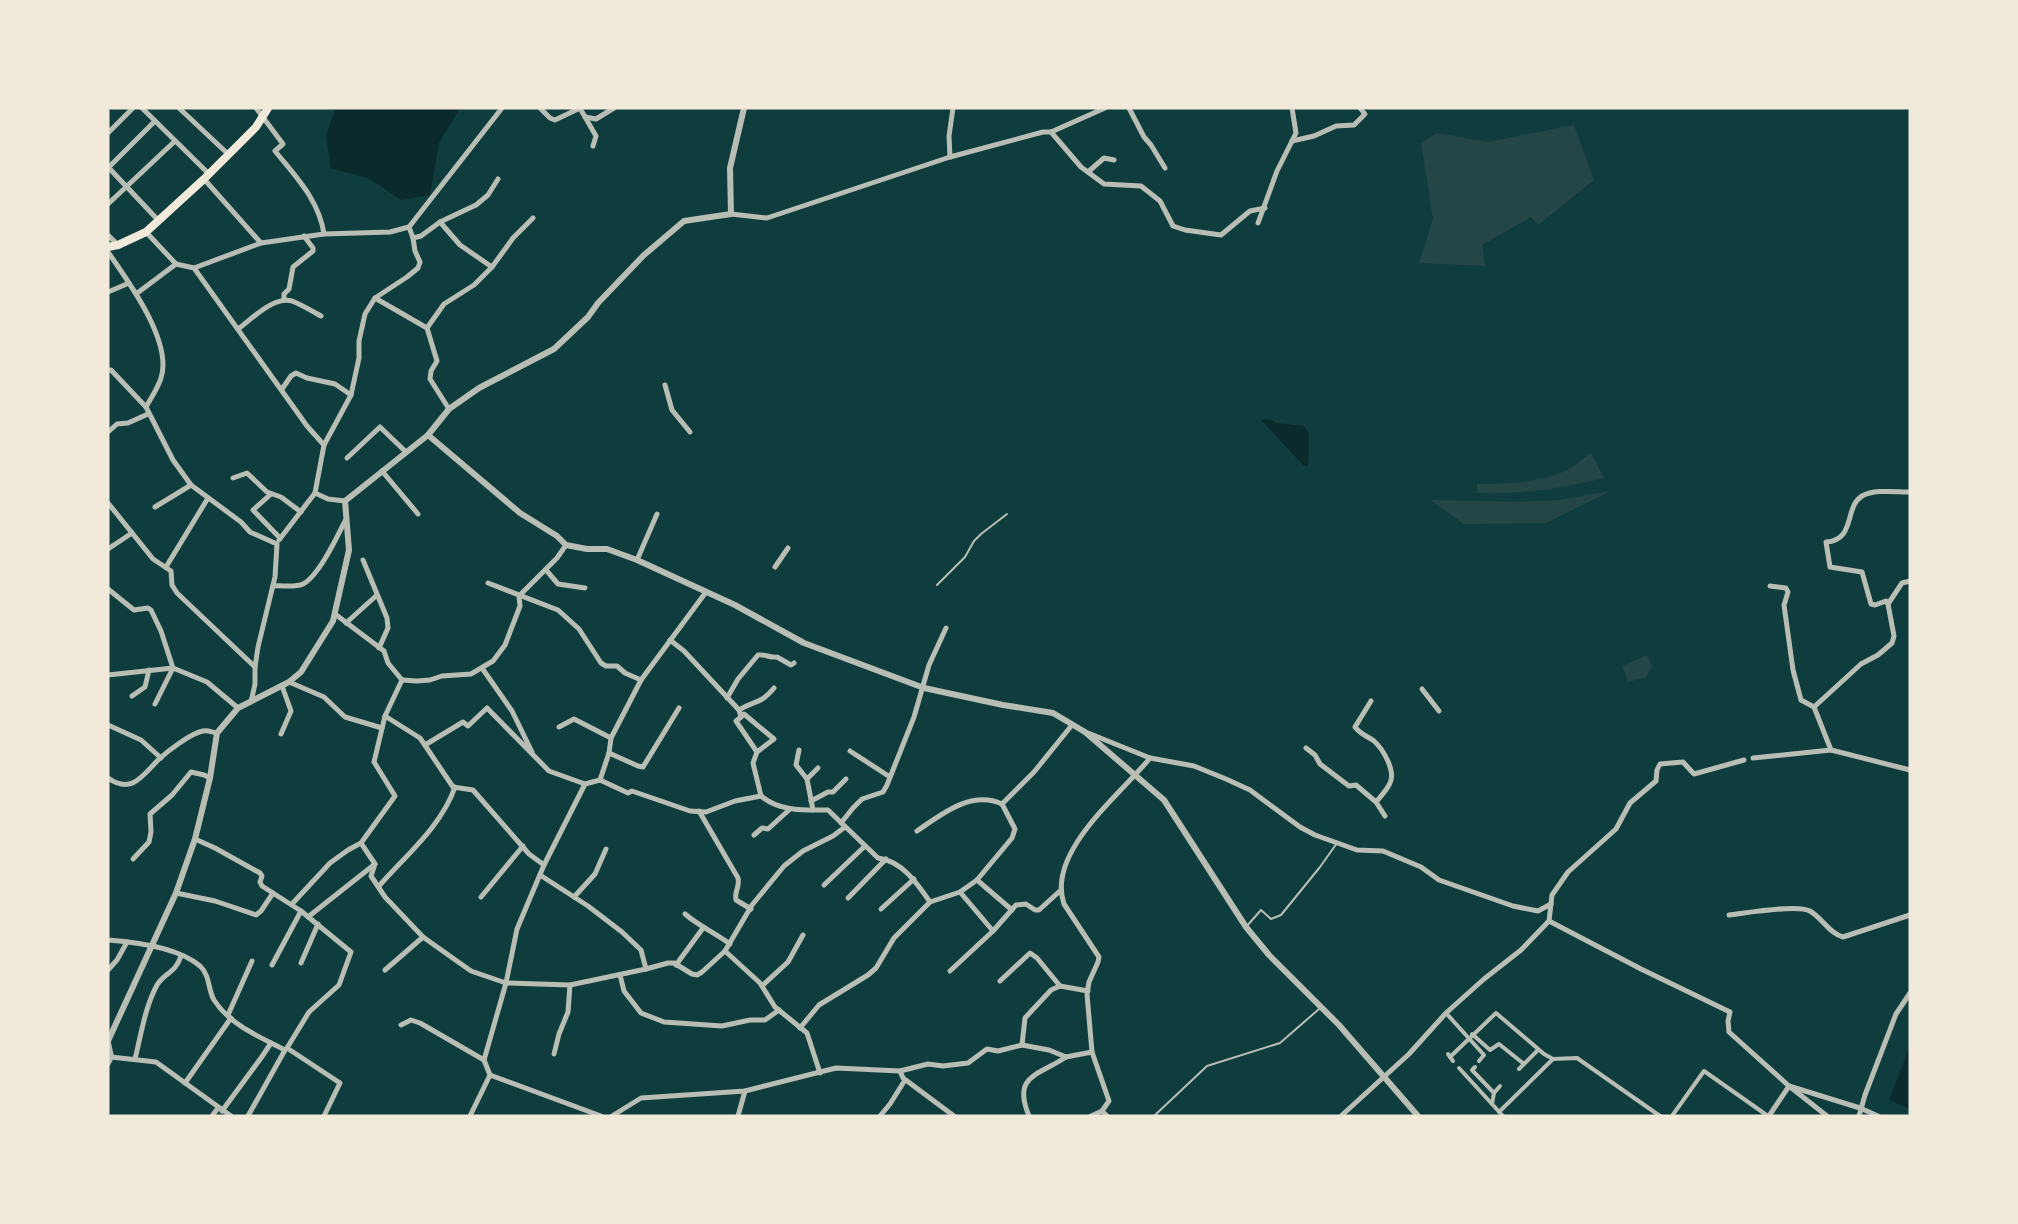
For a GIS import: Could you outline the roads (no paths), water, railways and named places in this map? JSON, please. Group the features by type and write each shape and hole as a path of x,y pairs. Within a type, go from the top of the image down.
{"main road":[{"path":"108,248 118,246 146,232 256,126 266,112"}],"street":[{"path":"108,133 132,108"},
{"path":"142,108 206,176 261,243"},
{"path":"179,108 228,154"},
{"path":"256,108 266,112 283,144 275,151 315,203 322,219 324,234"},
{"path":"146,232 176,264 194,268 261,243 324,234 390,232 409,226 502,108"},
{"path":"540,108 555,120 578,108 597,136 593,146"},
{"path":"585,117 596,119 614,108"},
{"path":"731,214 730,168 744,108"},
{"path":"950,157 949,136 952,108"},
{"path":"315,494 328,499 345,501 428,435 449,409 479,388 554,349 588,317 598,303 644,255 684,221 731,214 767,218 950,157 1043,132 1051,132 1105,108"},
{"path":"1129,108 1144,137 1165,168"},
{"path":"1258,223 1277,171 1296,130 1292,108"},
{"path":"1292,141 1314,136 1336,126 1354,125 1365,114 1360,108"},
{"path":"155,121 108,168 158,220"},
{"path":"1051,132 1081,167 1104,184 1141,186 1160,201 1173,226 1221,235 1250,211 1265,208"},
{"path":"108,204 175,141"},
{"path":"1088,172 1104,158 1114,159"},
{"path":"413,238 421,236 440,222 476,204 488,195 498,179"},
{"path":"427,328 444,304 474,285 492,267 513,238 533,218"},
{"path":"440,222 460,245 492,267"},
{"path":"251,702 255,684 255,667 273,585 279,541 315,494 324,445 351,395 365,314 375,298 418,268 420,262 409,226"},
{"path":"108,235 118,246"},
{"path":"284,300 284,294 289,289 293,267 313,251 303,236"},
{"path":"108,252 143,304 164,356 162,378 146,407"},
{"path":"136,294 176,264"},
{"path":"194,268 307,426 324,445"},
{"path":"108,292 129,283"},
{"path":"375,298 427,328 437,361 431,371 430,379 449,409"},
{"path":"238,328 278,301 284,300 321,316"},
{"path":"108,370 111,370 146,407 173,460 191,485 241,522 250,532 279,541"},
{"path":"282,389 291,376 296,374 335,384 351,395"},
{"path":"664,385 670,407 690,432"},
{"path":"108,432 117,424 128,423 148,414"},
{"path":"347,458 380,428 406,452"},
{"path":"428,435 520,513 566,544 587,549 607,549 637,560 735,605 804,643 924,688 1053,713 1085,732 1150,758 1194,766 1250,790 1300,827 1357,850 1383,851 1421,867 1439,880 1513,906 1538,911 1551,904"},
{"path":"382,471 418,514"},
{"path":"233,478 247,473 264,490 281,497 301,512"},
{"path":"155,507 191,485"},
{"path":"1888,604 1886,601 1871,604 1862,572 1830,567 1826,542 1839,538 1849,524 1854,505 1864,495 1875,492 1910,492"},
{"path":"271,494 253,510 279,541"},
{"path":"166,567 208,498"},
{"path":"231,1116 156,1062 135,1059 109,1060 108,1042 176,893 195,839 210,778 217,733 238,708 286,684 301,672 333,621 349,550 345,501"},
{"path":"108,503 153,559 171,571 172,585 177,593 255,667"},
{"path":"637,560 657,514"},
{"path":"273,585 300,585 309,579 331,549 347,518"},
{"path":"108,549 132,534"},
{"path":"335,614 384,651 388,663 402,680 430,680 442,676 471,674 493,661 506,645 519,606 519,596 546,570 566,544"},
{"path":"775,567 788,548"},
{"path":"363,560 387,618 388,628 380,648"},
{"path":"546,570 558,584 585,588"},
{"path":"1814,706 1861,664 1878,655 1892,643 1894,636 1888,604 1902,583 1910,581"},
{"path":"488,583 558,610 579,629 601,663 606,666 617,666 625,673 641,680"},
{"path":"1770,586 1786,588 1788,592 1784,605 1793,670 1801,700 1814,706 1831,750"},
{"path":"108,589 134,610 148,608 151,610 161,631 173,668 155,704"},
{"path":"600,780 609,753 611,738 641,680 706,592"},
{"path":"346,623 378,596"},
{"path":"375,864 371,876 385,897 423,937 471,971 506,983 570,985 668,963 697,975 730,944 752,909 752,905 792,858 803,850 833,836 843,825 853,807 862,799 883,792 924,688 929,665 946,628"},
{"path":"670,640 684,651 740,713 774,739 757,752 753,763 761,796 771,803 790,809 828,810 878,858 886,859 914,879 930,902"},
{"path":"727,698 738,679 758,655 777,657 790,665 794,663"},
{"path":"108,675 173,668 207,682 238,708"},
{"path":"482,668 512,711 534,756"},
{"path":"132,696 145,687 149,670"},
{"path":"292,904 330,863 361,843 395,796 374,762 385,716 402,680"},
{"path":"286,684 324,697 345,717 382,728"},
{"path":"281,734 291,711 286,684"},
{"path":"757,752 736,721 740,713 751,704 759,702 774,688"},
{"path":"1422,689 1439,711"},
{"path":"1371,700 1355,727 1359,733 1379,746 1387,758 1392,778 1376,802"},
{"path":"425,745 463,722 468,726 487,708 549,771 585,784 600,780 628,793 632,791 690,811 706,812 735,801 761,796"},
{"path":"609,753 643,767 679,708"},
{"path":"385,716 420,738 455,787 473,790 529,854 544,865"},
{"path":"560,727 574,719 611,738"},
{"path":"108,724 141,740 161,758"},
{"path":"1002,804 1034,772 1072,724"},
{"path":"108,778 120,784 130,784 143,777 161,758 195,734 205,730 217,733"},
{"path":"1085,732 1164,800 1246,927 1269,955 1340,1025 1418,1116"},
{"path":"1306,748 1315,755 1323,767 1349,786 1356,785 1376,802 1385,816"},
{"path":"799,750 796,765 807,779 813,810"},
{"path":"1753,759 1831,750 1910,770"},
{"path":"849,751 890,777"},
{"path":"1091,1116 1102,1111 1109,1101 1092,1052 1088,991 1099,957 1064,904 1061,890 1065,868 1084,831 1150,758"},
{"path":"1341,1116 1430,1035 1446,1013 1521,950 1549,921 1552,895 1568,873 1611,834 1633,799 1656,781 1660,764 1683,762 1694,774 1744,760"},
{"path":"807,779 818,768"},
{"path":"133,859 149,843 151,812 172,795 191,772 210,778"},
{"path":"811,801 828,792 834,792 846,779"},
{"path":"470,1116 490,1075 484,1060 506,983 517,929 544,865 585,784"},
{"path":"379,886 404,856 426,836 452,797 455,787"},
{"path":"800,1028 819,1005 876,968 894,938 930,902 960,892 977,880 1012,837 1015,829 1002,804 992,800 973,800 947,810 916,831"},
{"path":"754,835 762,828 768,829 790,809"},
{"path":"699,811 738,878 739,885 734,894 736,900 752,909"},
{"path":"195,839 260,873 262,876 260,884 292,904 351,952 339,985 309,1012 248,1116"},
{"path":"361,843 375,864"},
{"path":"481,897 523,846"},
{"path":"824,885 865,846"},
{"path":"574,897 595,874 606,849"},
{"path":"848,898 886,859"},
{"path":"308,917 375,864"},
{"path":"540,875 622,932 641,950 646,969"},
{"path":"881,909 914,879"},
{"path":"977,880 1012,910"},
{"path":"950,971 1016,906 1023,904 1039,910 1061,890"},
{"path":"960,892 993,931"},
{"path":"176,893 215,901 256,915 273,893"},
{"path":"1729,915 1782,909 1807,909 1820,917 1836,935 1843,937 1910,915"},
{"path":"272,965 301,911"},
{"path":"685,914 730,944"},
{"path":"1549,921 1730,1012 1729,1032 1827,1116"},
{"path":"301,963 318,924"},
{"path":"676,965 703,928"},
{"path":"762,986 788,962 803,935"},
{"path":"385,970 423,937"},
{"path":"108,940 152,947 195,963 204,971 214,1001 230,1017 340,1083 324,1116"},
{"path":"108,970 117,960 127,942"},
{"path":"724,951 752,975 779,1010 807,1033 820,1073"},
{"path":"1000,981 1030,953 1037,958 1060,986"},
{"path":"135,1059 146,1013 155,990 162,978 176,967 181,956"},
{"path":"185,1083 230,1017 252,961"},
{"path":"620,975 624,991 641,1013 664,1022 722,1026 750,1020 765,1020 779,1010"},
{"path":"554,1054 568,1012 570,985"},
{"path":"1022,1045 1026,1015 1052,990 1060,986 1088,991"},
{"path":"1859,1116 1896,1014 1910,993"},
{"path":"1450,1057 1496,1012 1552,1059 1577,1058 1660,1116"},
{"path":"1446,1013 1484,1055"},
{"path":"401,1025 411,1020 420,1023 484,1060"},
{"path":"1473,1034 1490,1050"},
{"path":"212,1116 261,1059 270,1043"},
{"path":"1479,1061 1498,1044 1524,1064"},
{"path":"612,1116 642,1098 746,1091 836,1068 900,1071 928,1065 968,1063 987,1049 998,1051 1022,1045 1049,1050 1066,1058"},
{"path":"1519,1069 1539,1050"},
{"path":"1029,1116 1024,1098 1027,1081 1031,1076 1066,1058 1092,1052"},
{"path":"1499,1112 1552,1059"},
{"path":"1475,1067 1472,1070 1494,1093"},
{"path":"1459,1068 1503,1116"},
{"path":"900,1071 905,1080 954,1116"},
{"path":"1672,1116 1704,1071 1768,1116 1790,1086"},
{"path":"490,1075 601,1116"},
{"path":"880,1116 905,1080"},
{"path":"1492,1105 1494,1093 1500,1086"},
{"path":"1790,1086 1878,1116"},
{"path":"738,1116 746,1091"},
{"path":"1102,1111 1107,1116"}],"lane":[{"path":"937,585 965,557 974,541 1007,514"},
{"path":"1246,927 1261,910 1271,919 1281,915 1337,842"},
{"path":"1154,1116 1207,1066 1280,1043 1321,1007"}]}
